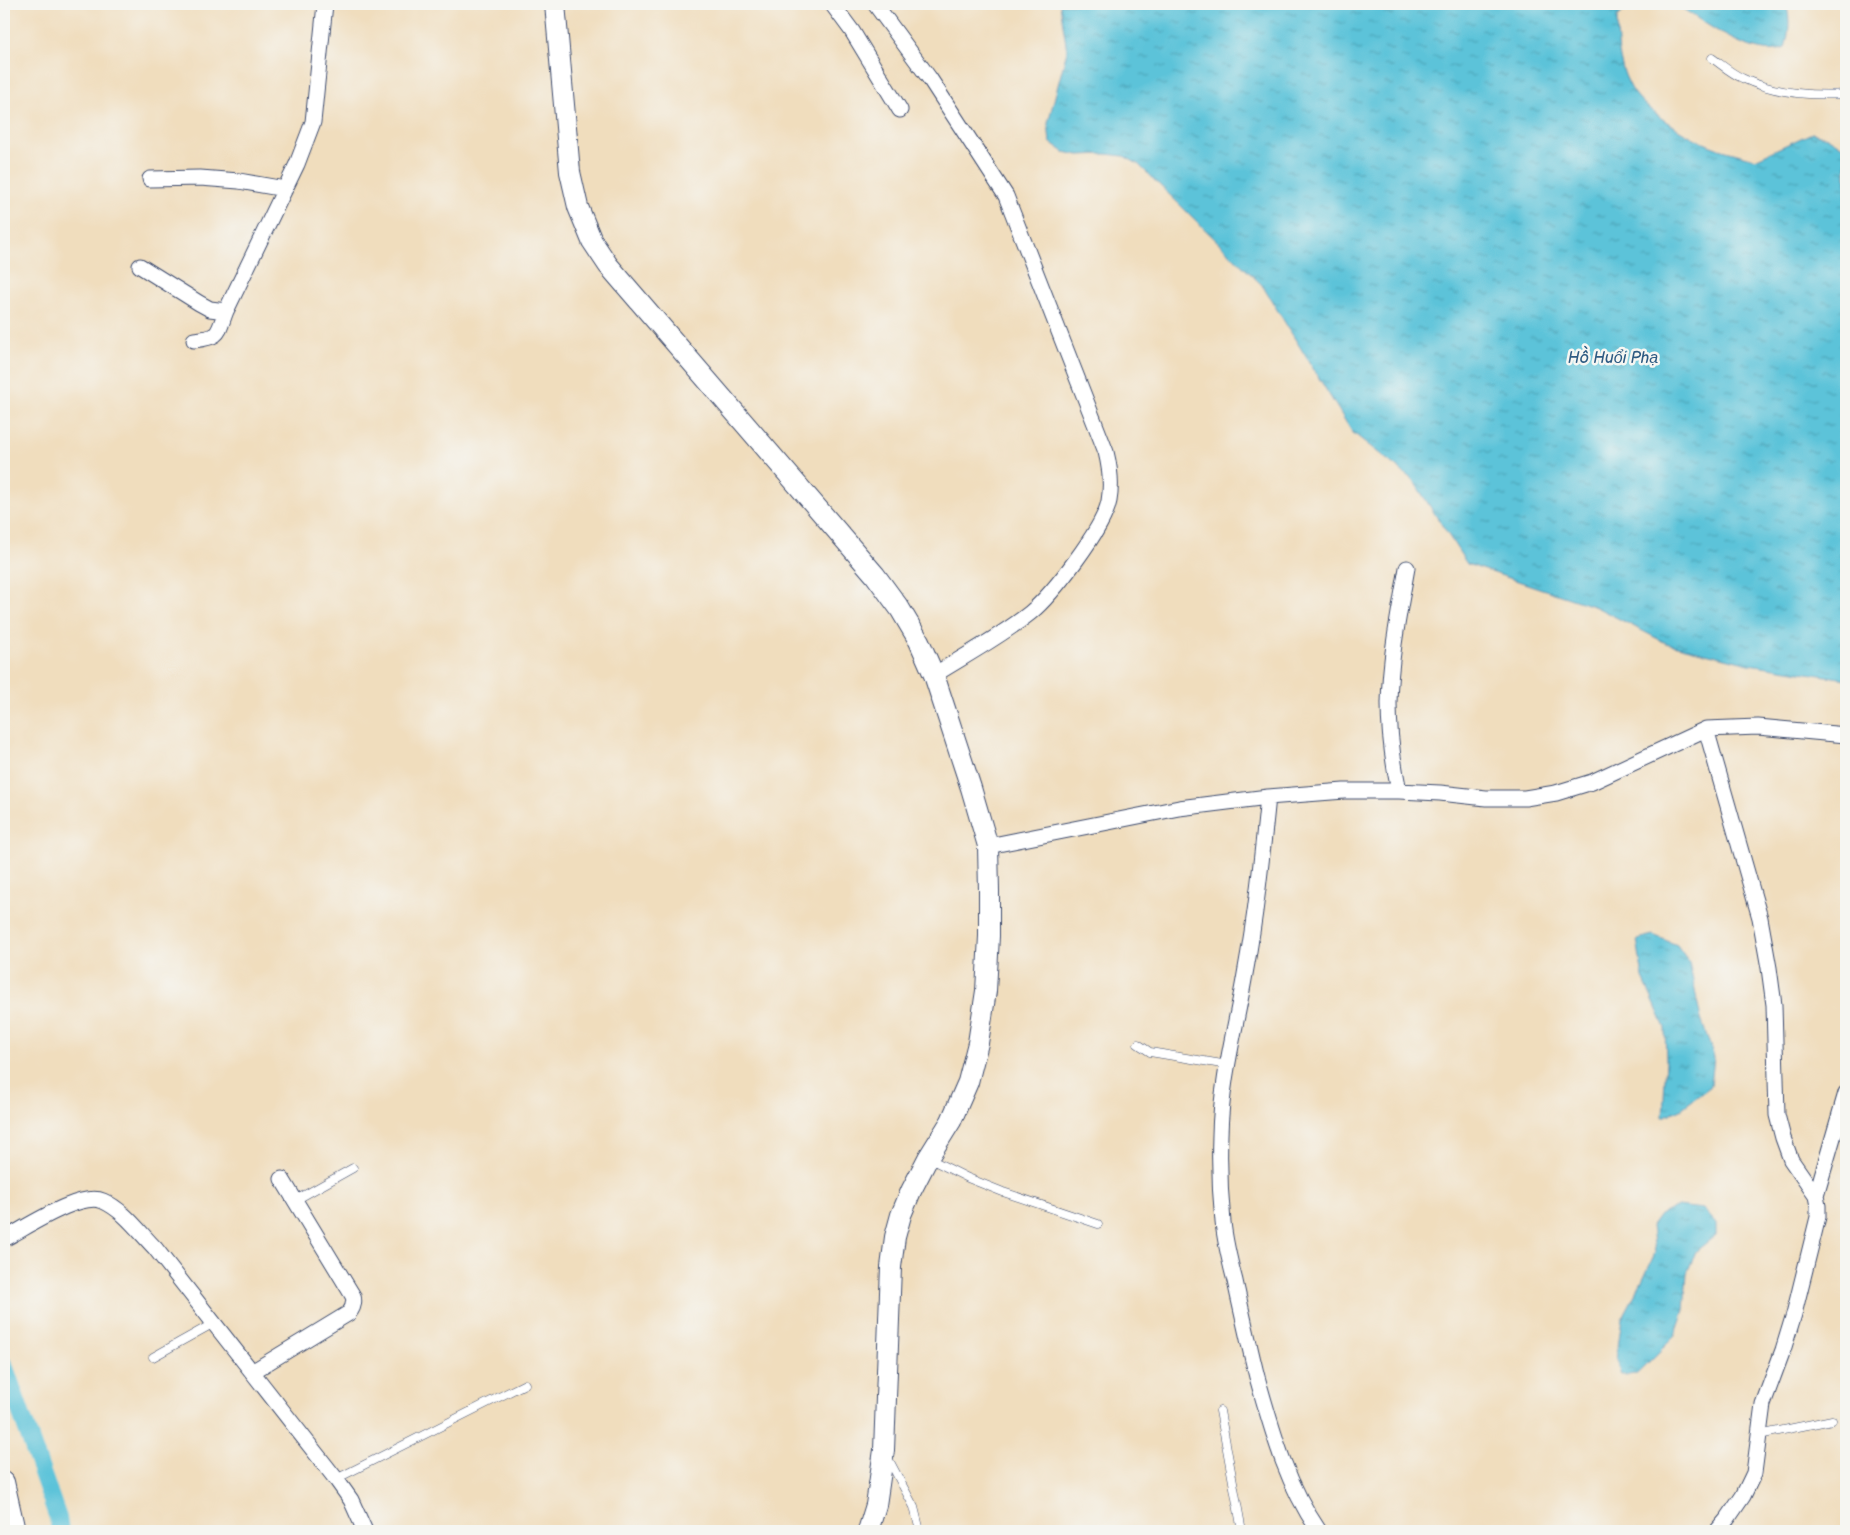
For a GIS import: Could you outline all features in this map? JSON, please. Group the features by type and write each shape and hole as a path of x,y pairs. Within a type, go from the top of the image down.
{"street":[{"path":"194,340 213,337 217,334 226,311 285,189 313,122 325,4"},
{"path":"556,4 570,172 578,207 592,241 608,265 874,575 900,609 919,641 934,675 972,788 988,846 989,936 986,990 978,1043 968,1082 951,1121 928,1158 911,1191 895,1237 891,1267 884,1450 878,1497 868,1531"},
{"path":"832,4 852,31 900,110"},
{"path":"875,4 930,79 1006,196 1106,452 1111,473 1109,502 1094,534 1069,570 1052,590 1031,612 934,675"},
{"path":"150,179 200,178 285,189"},
{"path":"140,266 198,303 210,308 226,311"},
{"path":"1399,791 1393,763 1389,703 1393,653 1407,568"},
{"path":"988,846 1179,808 1268,797 1344,792 1399,791 1486,798 1524,798 1556,793 1592,782 1706,729 1758,727 1846,734"},
{"path":"1706,729 1760,918 1774,1005 1777,1115 1791,1160 1816,1196 1818,1206 1818,1217 1805,1272 1783,1350 1763,1404 1754,1473 1738,1503 1717,1531"},
{"path":"1268,797 1256,913 1228,1065 1220,1134 1220,1185 1223,1224 1249,1345 1281,1459 1303,1509 1319,1531"},
{"path":"1816,1196 1846,1093"},
{"path":"252,1372 349,1313 354,1305 354,1296 282,1179"},
{"path":"4,1239 57,1210 93,1198 103,1201 124,1217 155,1248 336,1479 351,1500 364,1531"},
{"path":"4,1482 16,1531"}],"lane":[{"path":"1712,58 1741,78 1769,88 1796,93 1846,94"},
{"path":"1138,1044 1150,1052 1228,1065"},
{"path":"928,1158 968,1178 1003,1192 1098,1224"},
{"path":"294,1201 353,1168"},
{"path":"153,1357 214,1323"},
{"path":"336,1479 524,1384"},
{"path":"1220,1411 1242,1531"},
{"path":"1759,1435 1832,1420"},
{"path":"884,1450 914,1507 920,1531"}],"water":[{"name":"Hồ Huổi Phạ","path":"1060,4 1633,4 1617,17 1620,60 1625,76 1635,93 1642,102 1662,118 1704,143 1755,159 1812,133 1827,137 1846,149 1846,679 1749,664 1666,643 1596,607 1467,564 1413,480 1352,432 1262,285 1138,164 1124,156 1106,154 1079,155 1064,152 1050,142 1048,123 1067,51"},
{"path":"1675,4 1786,4 1789,26 1785,48 1772,50 1758,49 1743,44 1728,37"},
{"path":"1653,935 1677,945 1689,962 1701,1019 1714,1057 1711,1086 1681,1109 1663,1117 1666,1060 1665,1028 1643,978 1637,939"},
{"path":"1678,1206 1703,1209 1716,1223 1716,1235 1696,1251 1687,1273 1684,1310 1675,1336 1637,1374 1621,1375 1616,1359 1622,1319 1655,1253 1652,1226 1660,1215"}],"waterway":[{"path":"4,1365 58,1518 60,1531"}]}
